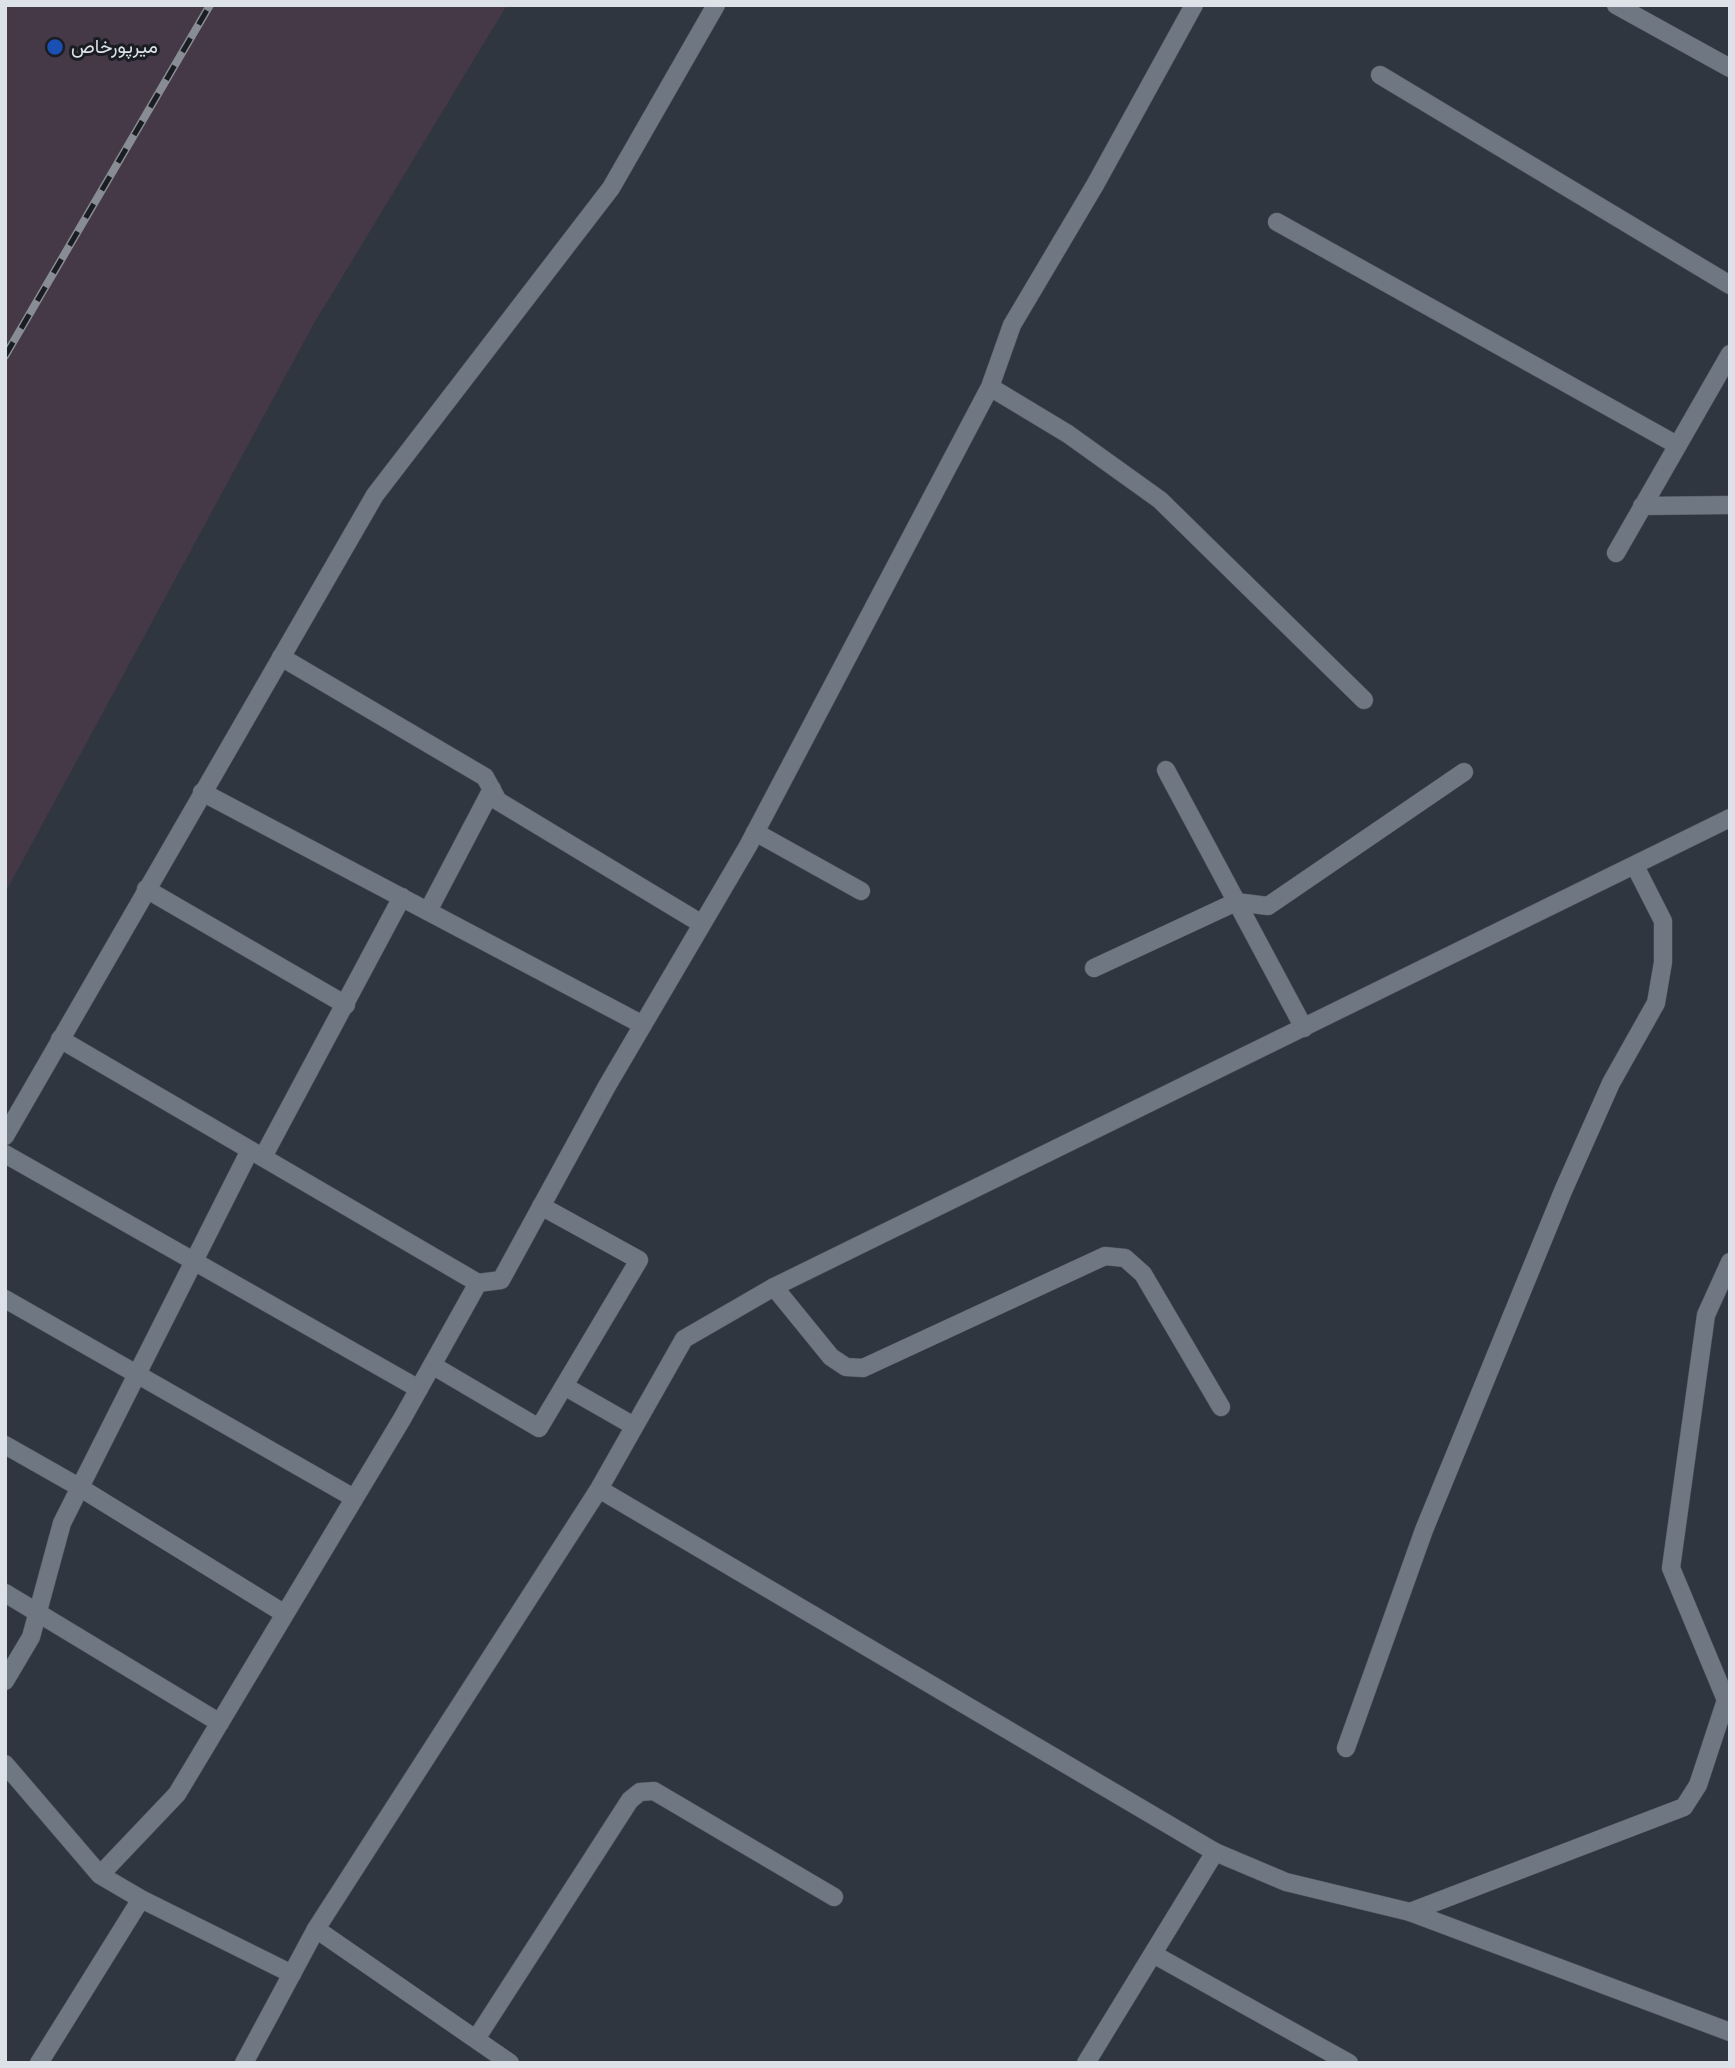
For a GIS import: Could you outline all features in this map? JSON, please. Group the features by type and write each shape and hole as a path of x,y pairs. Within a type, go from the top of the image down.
{"street":[{"path":"5,1136 375,495 611,188 716,5"},
{"path":"60,1039 478,1283 501,1280 643,1025 755,832 990,387 1012,325 1095,185 1194,5"},
{"path":"1616,5 1730,68"},
{"path":"1380,75 1730,285"},
{"path":"1276,222 1677,445"},
{"path":"1616,553 1730,354"},
{"path":"990,387 1069,434 1160,500 1364,701"},
{"path":"1642,506 1730,505"},
{"path":"281,657 485,777 498,801 702,924"},
{"path":"1166,770 1304,1028"},
{"path":"1094,968 1236,902 1268,906 1464,772"},
{"path":"428,911 492,789"},
{"path":"202,792 643,1025"},
{"path":"244,2063 316,1929 599,1489 684,1339 774,1287 1730,818"},
{"path":"755,832 861,891"},
{"path":"1346,1748 1424,1530 1563,1191 1611,1083 1656,1003 1662,962 1662,921 1635,866"},
{"path":"146,889 345,1005"},
{"path":"5,1681 31,1637 62,1523 136,1373 256,1154 345,1005 402,897"},
{"path":"5,1154 419,1389"},
{"path":"432,1366 539,1428 639,1260 541,1206"},
{"path":"774,1287 831,1357 846,1367 863,1368 1105,1256 1125,1258 1143,1274 1221,1407"},
{"path":"1410,1912 1684,1807 1698,1785 1728,1699 1671,1569 1706,1315 1730,1262"},
{"path":"100,1875 177,1794 419,1389 478,1283"},
{"path":"5,1299 354,1498"},
{"path":"564,1386 634,1426"},
{"path":"5,1445 79,1487 285,1614"},
{"path":"599,1489 1215,1852 1286,1882 1410,1912 1730,2032"},
{"path":"5,1593 220,1723"},
{"path":"5,1764 100,1875 141,1899 292,1975"},
{"path":"476,2039 630,1800 640,1792 654,1791 834,1897"},
{"path":"1086,2063 1215,1852"},
{"path":"39,2063 141,1899"},
{"path":"316,1929 510,2063"},
{"path":"1153,1954 1349,2063"}],"shaded area":[{"path":"5,5 507,5 313,325 5,893"}],"railway":[{"path":"5,356 210,5"}],"place":[{"name":"ميرپورخاص","path":"55,47"}]}
